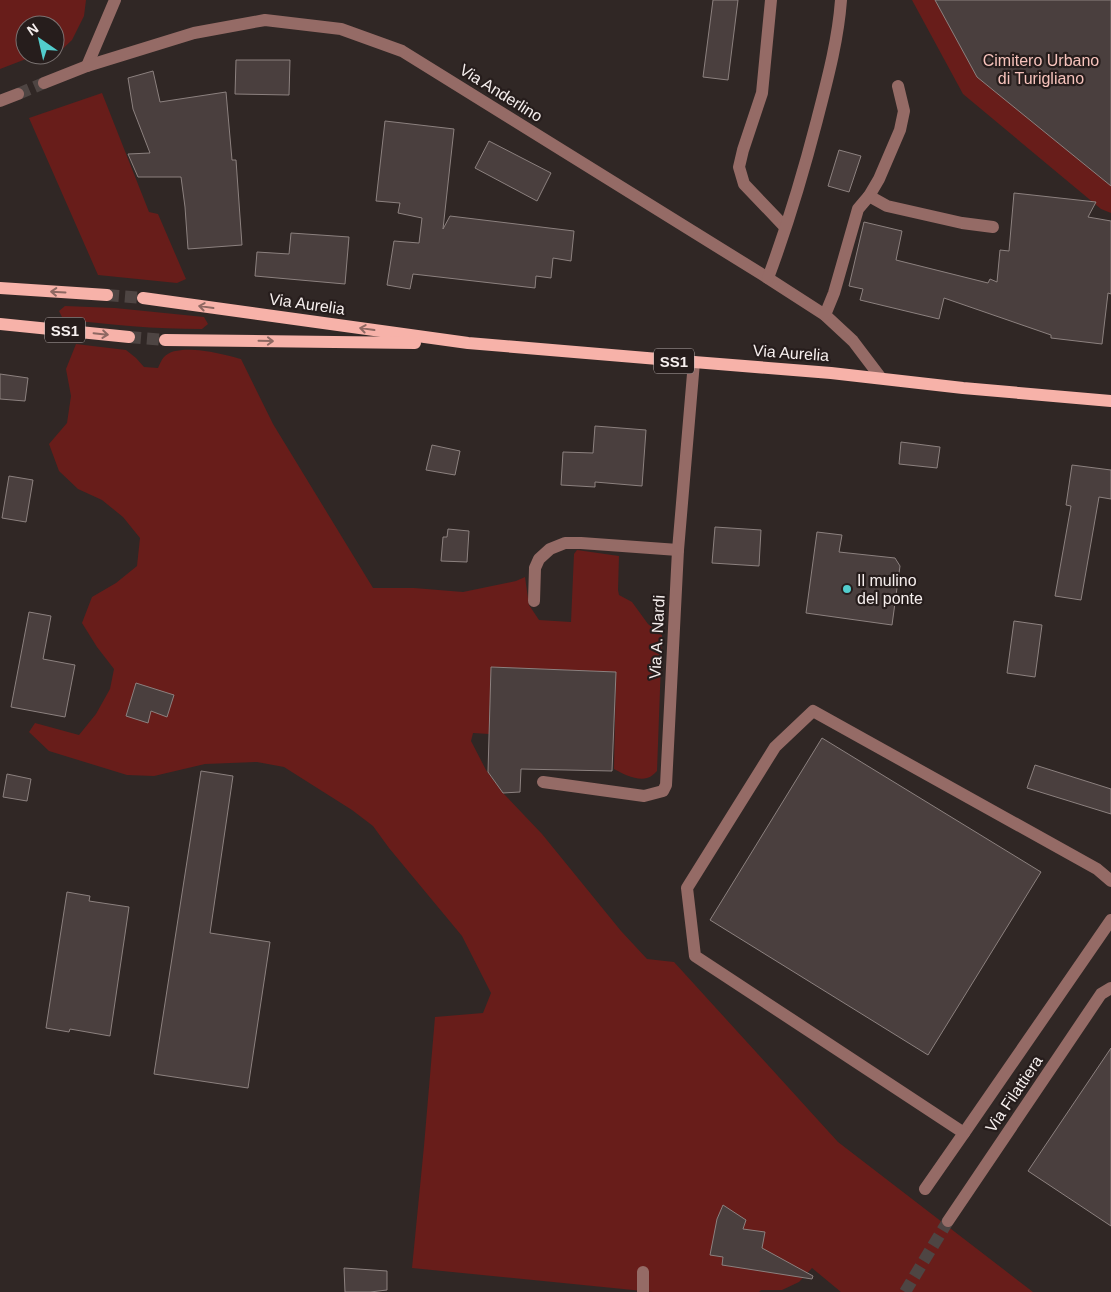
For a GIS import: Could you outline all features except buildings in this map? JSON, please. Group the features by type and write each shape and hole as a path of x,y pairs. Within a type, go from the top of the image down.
{"main road":[{"name":"SS1","path":"0,288 107,295"},
{"name":"Via Aurelia","path":"143,298 468,343 831,372 963,388 1111,401"},
{"name":"SS1","path":"0,324 129,337"},
{"name":"Via Aurelia","path":"164,340 468,343"}],"street":[{"path":"87,66 114,0"},
{"path":"771,0 762,93 739,167 744,184 785,227"},
{"path":"768,278 806,160 827,83 840,16 841,0"},
{"name":"Via Anderlino","path":"44,83 87,66 194,33 265,20 341,29 402,51 768,278 825,315 853,341 881,378"},
{"path":"825,315 834,294 858,210 879,179 900,130 904,111 898,86"},
{"path":"0,101 18,94"},
{"path":"868,196 888,206 993,228"},
{"name":"Via A. Nardi","path":"543,782 644,796 663,791 666,785 678,550 694,362"},
{"path":"534,601 535,568 538,559 550,549 565,543 678,550"},
{"path":"964,1133 695,956 687,888 775,747 813,711 1097,869 1111,881"},
{"path":"925,1189 1111,920"},
{"name":"Via Filattiera","path":"948,1222 1101,994 1111,988"},
{"path":"643,1272 643,1292"}],"green space":[{"path":"0,0 86,0 84,16 72,40 65,47 65,15 15,15 15,63 0,69"},
{"name":"Cimitero Urbano di Turigliano","path":"912,0 1111,0 1111,213 1101,209 963,94"},
{"path":"102,93 149,212 158,214 186,279 177,283 98,275 29,118"},
{"path":"65,306 115,308 204,317 208,324 202,329 167,328 63,319 59,311"},
{"path":"76,344 126,350 144,367 158,368 164,357 179,350 201,350 241,359 273,424 373,588 414,588 463,592 516,581 525,577 529,605 539,620 571,622 574,554 577,550 619,556 619,595 632,602 648,624 662,635 657,771 648,778 639,779 614,769 616,672 491,667 489,734 473,733 471,741 486,770 503,793 542,834 621,931 647,959 674,962 838,1142 1033,1292 841,1292 812,1268 799,1282 782,1290 761,1290 759,1292 653,1292 412,1268 435,1017 483,1013 491,993 462,936 373,826 352,810 284,767 257,762 205,764 154,776 127,775 49,751 29,732 35,723 79,735 96,714 110,689 114,669 82,623 92,597 116,583 137,566 140,538 123,517 102,500 78,489 59,471 49,444 67,423 71,396 66,369"}],"tunnel":[{"path":"18,94 44,83"},
{"path":"107,295 143,298"},
{"path":"129,337 165,340"},
{"path":"905,1292 948,1221"}],"place":[{"name":"Il mulino del ponte","path":"847,589"}]}
